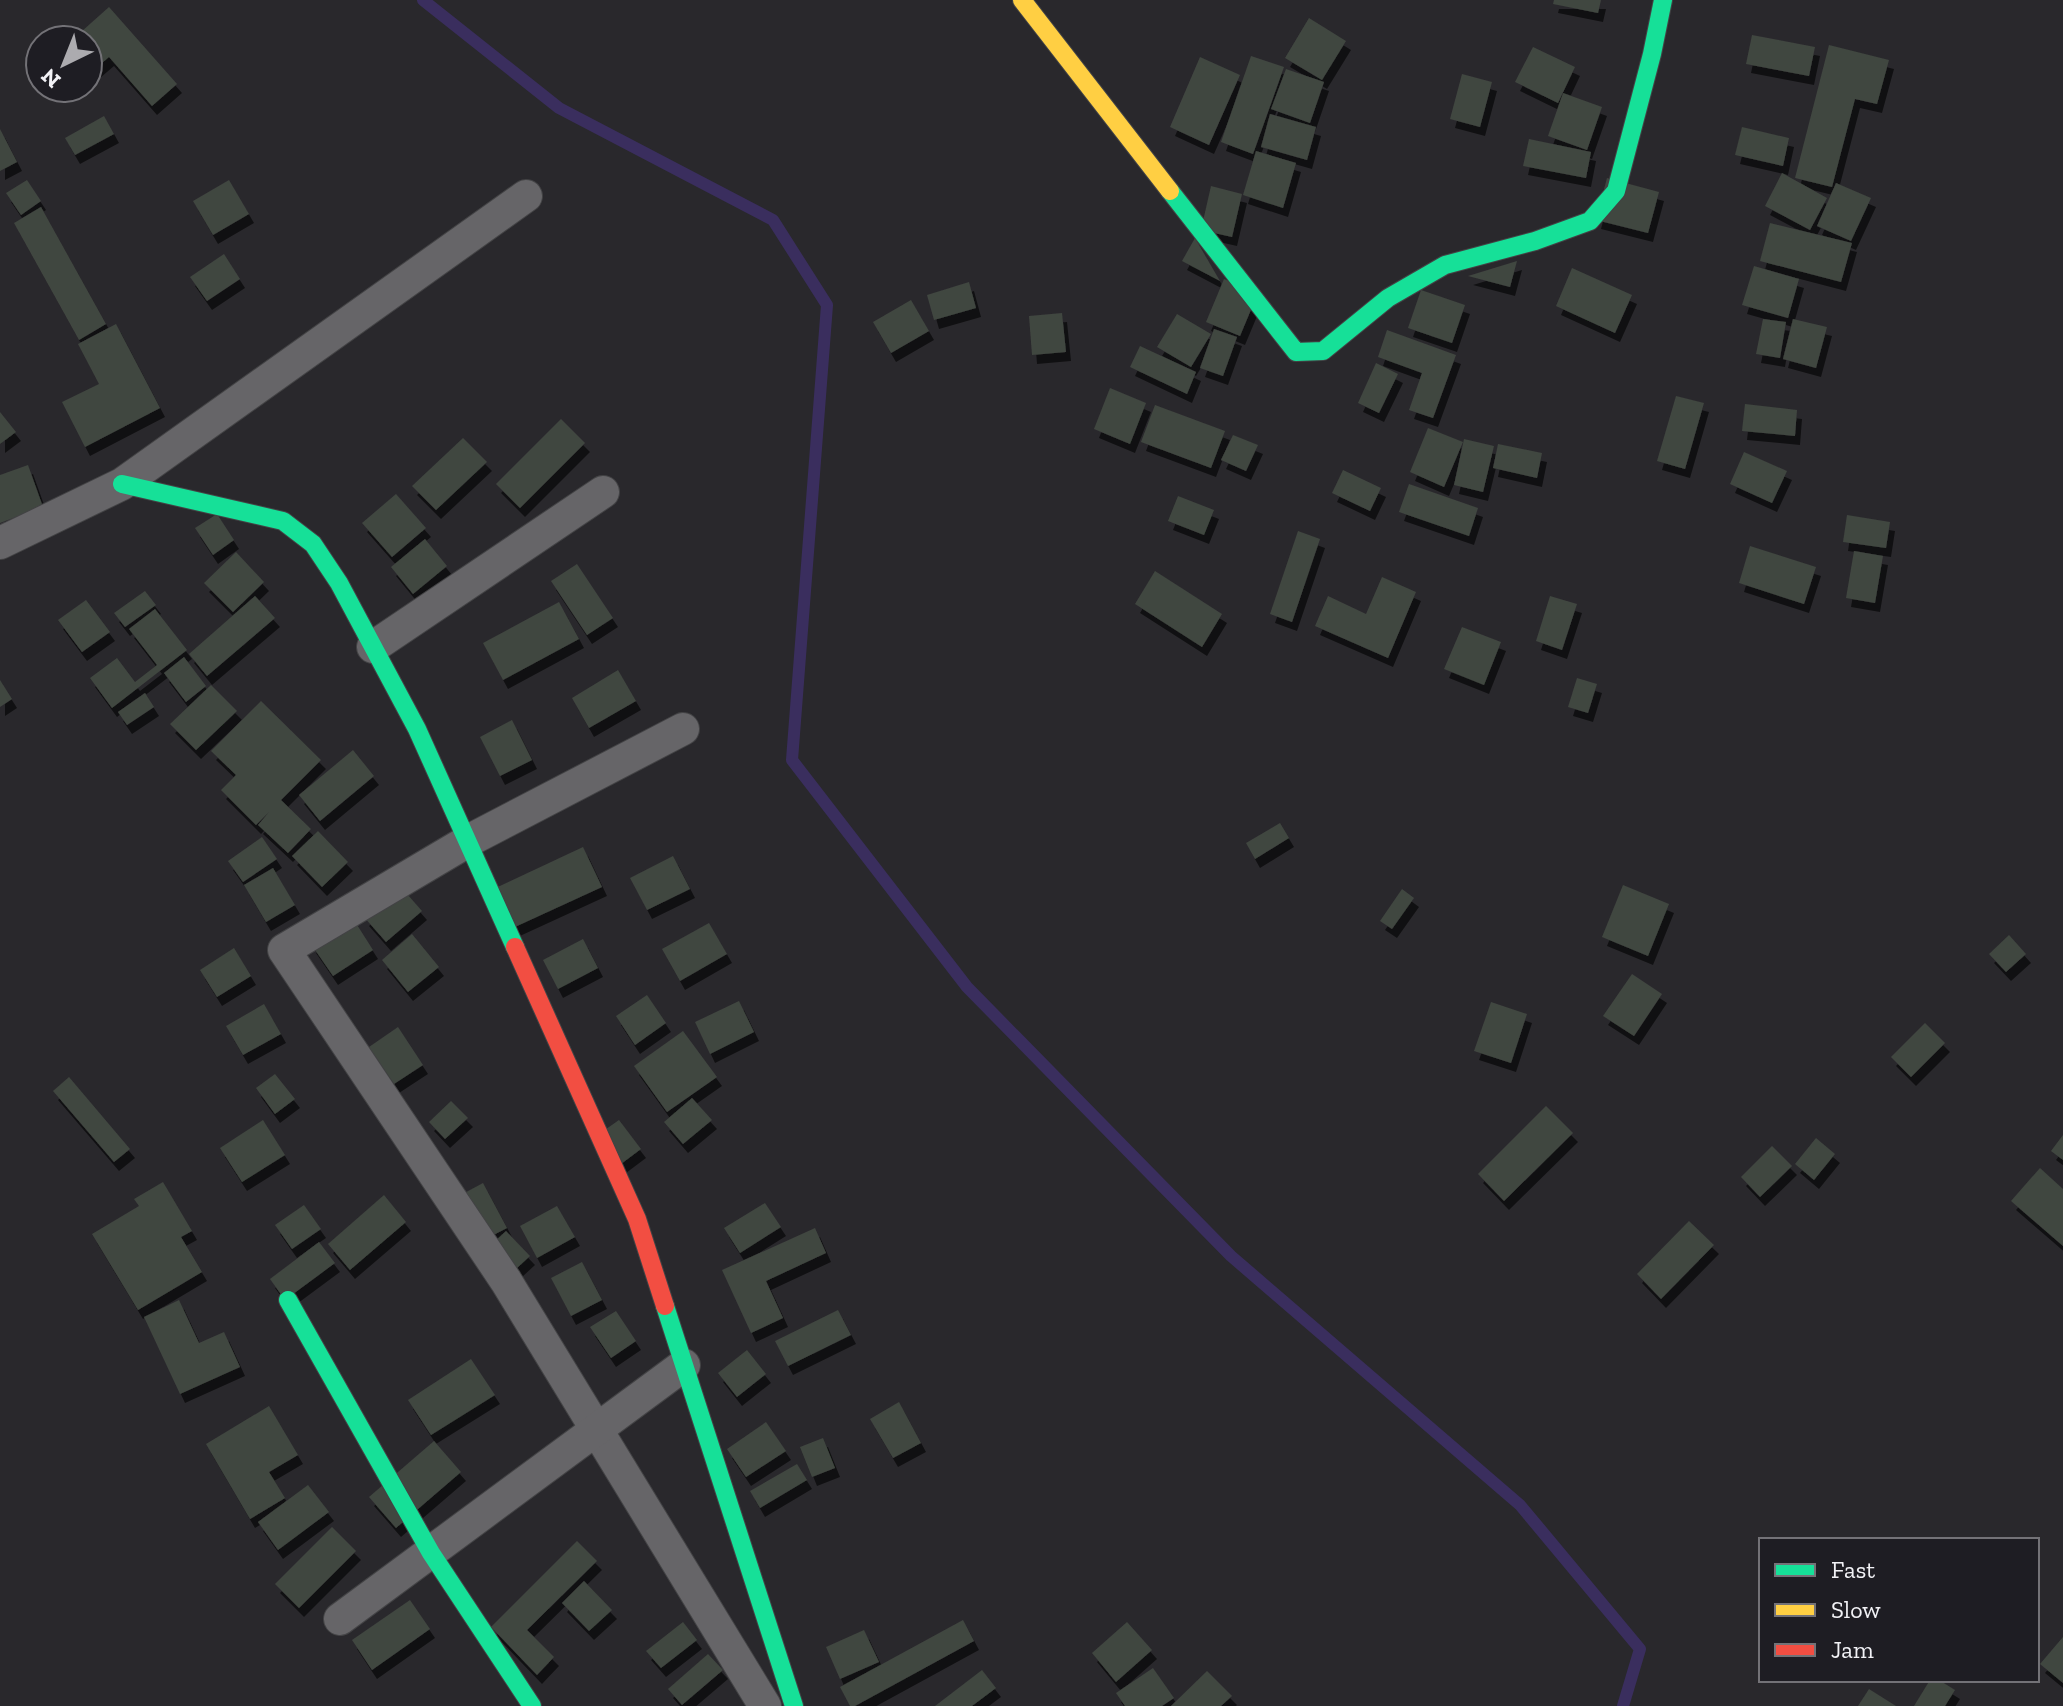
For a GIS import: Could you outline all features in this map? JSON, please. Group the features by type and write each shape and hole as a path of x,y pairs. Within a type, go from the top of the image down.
{"street":[{"path":"1022,0 1296,352 1323,351 1388,298 1445,265 1535,241 1590,221 1616,191 1663,0"},
{"path":"0,543 122,484 526,196"},
{"path":"122,484 283,521 313,544 339,583 417,729 637,1219 794,1706"},
{"path":"373,647 603,492"},
{"path":"683,729 468,841 284,950 506,1281 765,1706"},
{"path":"288,1300 431,1553 532,1706"},
{"path":"340,1619 684,1365"}],"building":[{"path":"1554,0 1601,0 1598,13 1553,4"},
{"path":"109,7 177,84 152,106 109,57 104,61 104,24 90,24"},
{"path":"1309,18 1346,41 1322,80 1285,58"},
{"path":"1752,35 1815,47 1809,76 1746,64"},
{"path":"1829,45 1889,60 1877,104 1855,99 1832,187 1795,178"},
{"path":"1533,47 1575,67 1558,103 1515,82"},
{"path":"1251,56 1284,67 1253,154 1221,142"},
{"path":"1200,57 1240,75 1209,145 1170,127"},
{"path":"1286,69 1324,82 1310,123 1271,109"},
{"path":"1462,74 1492,82 1480,127 1450,119"},
{"path":"1563,93 1602,107 1587,150 1548,136"},
{"path":"1270,114 1316,127 1307,160 1261,147"},
{"path":"104,116 114,134 75,155 65,138"},
{"path":"1742,127 1789,138 1783,166 1735,155"},
{"path":"0,129 17,162 0,171"},
{"path":"1529,139 1591,152 1586,178 1523,166"},
{"path":"1256,151 1296,163 1283,208 1243,195"},
{"path":"1782,173 1827,198 1810,230 1765,206"},
{"path":"1607,178 1659,192 1648,233 1596,220"},
{"path":"27,180 41,201 21,215 6,193"},
{"path":"229,180 249,214 213,235 193,201"},
{"path":"1836,183 1871,198 1851,241 1817,226"},
{"path":"1211,186 1242,194 1232,237 1201,230"},
{"path":"41,207 106,324 79,340 14,223"},
{"path":"1770,223 1852,243 1841,282 1760,261"},
{"path":"1195,238 1220,281 1182,261"},
{"path":"224,254 240,279 207,301 190,277"},
{"path":"1517,261 1510,287 1468,276"},
{"path":"1754,266 1799,279 1788,318 1742,305"},
{"path":"1572,268 1632,295 1615,333 1556,306"},
{"path":"1224,279 1258,293 1240,336 1206,322"},
{"path":"969,282 976,308 934,320 927,295"},
{"path":"1421,290 1465,305 1452,343 1408,328"},
{"path":"911,300 929,331 891,353 873,322"},
{"path":"1062,313 1066,352 1032,355 1029,316"},
{"path":"1177,314 1211,334 1191,367 1157,347"},
{"path":"1763,319 1786,322 1780,358 1756,354"},
{"path":"1793,319 1827,327 1816,368 1783,359"},
{"path":"116,324 160,408 85,447 62,402 99,384 78,344"},
{"path":"1214,329 1237,337 1223,376 1200,368"},
{"path":"1387,330 1456,355 1433,418 1409,410 1422,373 1378,357"},
{"path":"1140,346 1196,372 1187,394 1130,367"},
{"path":"1376,363 1398,374 1379,413 1358,403"},
{"path":"1110,388 1146,403 1130,444 1094,429"},
{"path":"1676,396 1704,403 1685,469 1657,461"},
{"path":"1745,404 1797,410 1795,436 1742,431"},
{"path":"1155,405 1225,431 1211,468 1141,442"},
{"path":"0,412 16,432 0,444"},
{"path":"561,419 585,443 520,508 496,484"},
{"path":"1428,428 1463,442 1444,487 1410,472"},
{"path":"1233,435 1258,445 1246,471 1221,460"},
{"path":"463,438 487,462 436,510 412,486"},
{"path":"1464,439 1494,446 1483,492 1454,485"},
{"path":"1498,444 1542,453 1537,478 1493,468"},
{"path":"1744,452 1787,471 1772,503 1730,484"},
{"path":"28,465 43,507 0,523 0,475"},
{"path":"1343,470 1381,488 1370,511 1332,493"},
{"path":"1409,484 1478,508 1469,536 1399,512"},
{"path":"396,494 426,528 392,557 362,523"},
{"path":"1178,496 1214,510 1204,535 1168,521"},
{"path":"217,514 234,540 213,555 195,528"},
{"path":"1847,515 1890,522 1886,548 1843,542"},
{"path":"1298,531 1320,539 1292,622 1270,614"},
{"path":"425,539 447,566 413,594 391,567"},
{"path":"1750,546 1816,567 1804,604 1739,583"},
{"path":"1854,551 1883,556 1875,603 1846,598"},
{"path":"236,552 264,582 233,612 204,583"},
{"path":"577,564 613,618 587,635 551,581"},
{"path":"1155,571 1222,614 1202,647 1135,604"},
{"path":"1382,577 1416,592 1388,658 1315,626 1328,596 1366,614"},
{"path":"145,591 156,605 125,627 114,613"},
{"path":"255,596 275,618 207,676 189,654"},
{"path":"1550,596 1577,604 1562,650 1536,641"},
{"path":"86,600 110,632 82,652 58,620"},
{"path":"559,602 579,639 503,680 483,643"},
{"path":"155,609 187,650 112,708 90,678 117,658 135,682 157,665 129,629"},
{"path":"1462,627 1501,642 1484,685 1444,669"},
{"path":"184,657 206,686 186,702 164,673"},
{"path":"618,670 636,701 589,728 572,698"},
{"path":"1577,678 1597,684 1588,713 1568,707"},
{"path":"0,680 12,699 0,707"},
{"path":"211,685 237,711 196,750 170,724"},
{"path":"145,693 154,707 127,725 118,712"},
{"path":"261,701 321,760 281,800 311,829 288,853 258,825 269,812 256,825 221,790 236,775 211,751"},
{"path":"512,720 532,760 500,776 480,737"},
{"path":"353,750 374,776 320,821 299,795"},
{"path":"1280,823 1289,838 1255,859 1246,843"},
{"path":"318,831 348,862 322,887 292,856"},
{"path":"262,837 277,859 243,882 228,861"},
{"path":"583,847 602,887 504,932 485,893"},
{"path":"673,856 690,889 647,910 630,878"},
{"path":"273,868 295,905 266,922 244,885"},
{"path":"1623,885 1669,904 1648,956 1602,937"},
{"path":"400,886 422,911 386,942 364,917"},
{"path":"1402,889 1414,898 1392,929 1380,921"},
{"path":"352,917 373,950 333,976 311,944"},
{"path":"709,923 727,954 680,981 662,949"},
{"path":"412,934 439,967 408,992 382,960"},
{"path":"2009,935 2026,954 2006,972 1989,954"},
{"path":"583,939 598,968 558,989 543,960"},
{"path":"234,948 251,976 217,997 200,970"},
{"path":"1632,974 1662,994 1634,1036 1603,1016"},
{"path":"647,995 666,1023 635,1045 616,1016"},
{"path":"739,1001 754,1032 710,1054 695,1022"},
{"path":"1491,1002 1527,1014 1511,1063 1474,1051"},
{"path":"264,1004 281,1034 243,1055 226,1026"},
{"path":"1925,1023 1945,1043 1911,1077 1891,1057"},
{"path":"398,1027 423,1065 394,1084 369,1047"},
{"path":"683,1031 717,1077 667,1112 634,1066"},
{"path":"275,1074 295,1099 275,1114 256,1088"},
{"path":"69,1077 130,1149 114,1162 53,1091"},
{"path":"692,1098 712,1120 683,1144 664,1122"},
{"path":"451,1101 468,1118 445,1139 429,1122"},
{"path":"1546,1106 1573,1133 1504,1201 1478,1174"},
{"path":"263,1120 285,1155 242,1182 220,1148"},
{"path":"619,1120 641,1149 621,1164 599,1134"},
{"path":"2063,1135 2063,1160 2051,1151"},
{"path":"1816,1138 1835,1154 1814,1180 1795,1164"},
{"path":"1772,1146 1792,1166 1760,1197 1741,1177"},
{"path":"2040,1168 2063,1189 2063,1246 2011,1201"},
{"path":"163,1182 192,1231 181,1237 202,1272 138,1310 92,1234 139,1206 134,1199"},
{"path":"483,1183 507,1228 480,1242 457,1197"},
{"path":"384,1195 406,1222 350,1270 328,1244"},
{"path":"765,1203 781,1227 740,1253 724,1228"},
{"path":"304,1205 321,1229 292,1249 275,1225"},
{"path":"557,1206 575,1237 537,1258 520,1226"},
{"path":"1689,1221 1714,1245 1661,1299 1637,1274"},
{"path":"815,1228 826,1253 766,1281 783,1318 751,1333 722,1270"},
{"path":"506,1231 530,1256 503,1281 479,1256"},
{"path":"319,1242 335,1263 285,1300 270,1279"},
{"path":"582,1262 602,1300 571,1316 551,1278"},
{"path":"179,1300 199,1343 224,1332 240,1367 180,1394 144,1317"},
{"path":"838,1310 851,1335 788,1366 775,1341"},
{"path":"616,1311 636,1341 611,1358 590,1327"},
{"path":"747,1350 766,1374 737,1397 718,1373"},
{"path":"471,1359 495,1395 431,1435 408,1400"},
{"path":"899,1402 921,1443 893,1458 870,1419"},
{"path":"269,1406 298,1455 269,1472 285,1498 250,1519 206,1444"},
{"path":"766,1422 786,1451 746,1477 727,1449"},
{"path":"823,1438 835,1468 812,1477 800,1447"},
{"path":"434,1441 461,1472 396,1528 369,1497"},
{"path":"797,1464 807,1480 760,1508 750,1491"},
{"path":"308,1485 329,1512 278,1550 258,1522"},
{"path":"332,1527 356,1551 299,1608 275,1584"},
{"path":"577,1541 597,1561 527,1630 554,1657 537,1675 491,1627"},
{"path":"584,1581 612,1610 589,1631 562,1603"},
{"path":"410,1600 430,1629 372,1670 352,1640"},
{"path":"963,1620 974,1641 850,1706 840,1687"},
{"path":"683,1622 697,1640 661,1668 646,1651"},
{"path":"1127,1622 1152,1650 1116,1682 1092,1653"},
{"path":"864,1630 879,1662 840,1679 826,1647"},
{"path":"2063,1637 2063,1683 2040,1664"},
{"path":"708,1654 723,1670 682,1705 668,1689"},
{"path":"1153,1668 1174,1698 1162,1706 1125,1706 1116,1693"},
{"path":"982,1670 996,1688 972,1706 935,1706"},
{"path":"1207,1671 1232,1696 1221,1706 1171,1706"},
{"path":"1929,1682 1942,1682 1955,1690 1945,1706 1914,1706"},
{"path":"1869,1689 1896,1706 1858,1706"}],"waterway":[{"path":"423,0 559,108 773,220 827,305 792,760 967,987 1231,1256 1520,1505 1640,1649 1623,1706"}],"traffic: fast":[{"path":"1170,191 1296,352 1323,351 1388,298 1445,265 1535,241 1590,221 1616,191 1663,0"},
{"path":"122,484 283,521 313,544 339,583 417,729 515,947"},
{"path":"288,1300 431,1553 532,1706"},
{"path":"665,1306 794,1706"}],"traffic: slow":[{"path":"1022,0 1170,191"}],"traffic: jam":[{"path":"515,947 637,1219 665,1306"}]}
